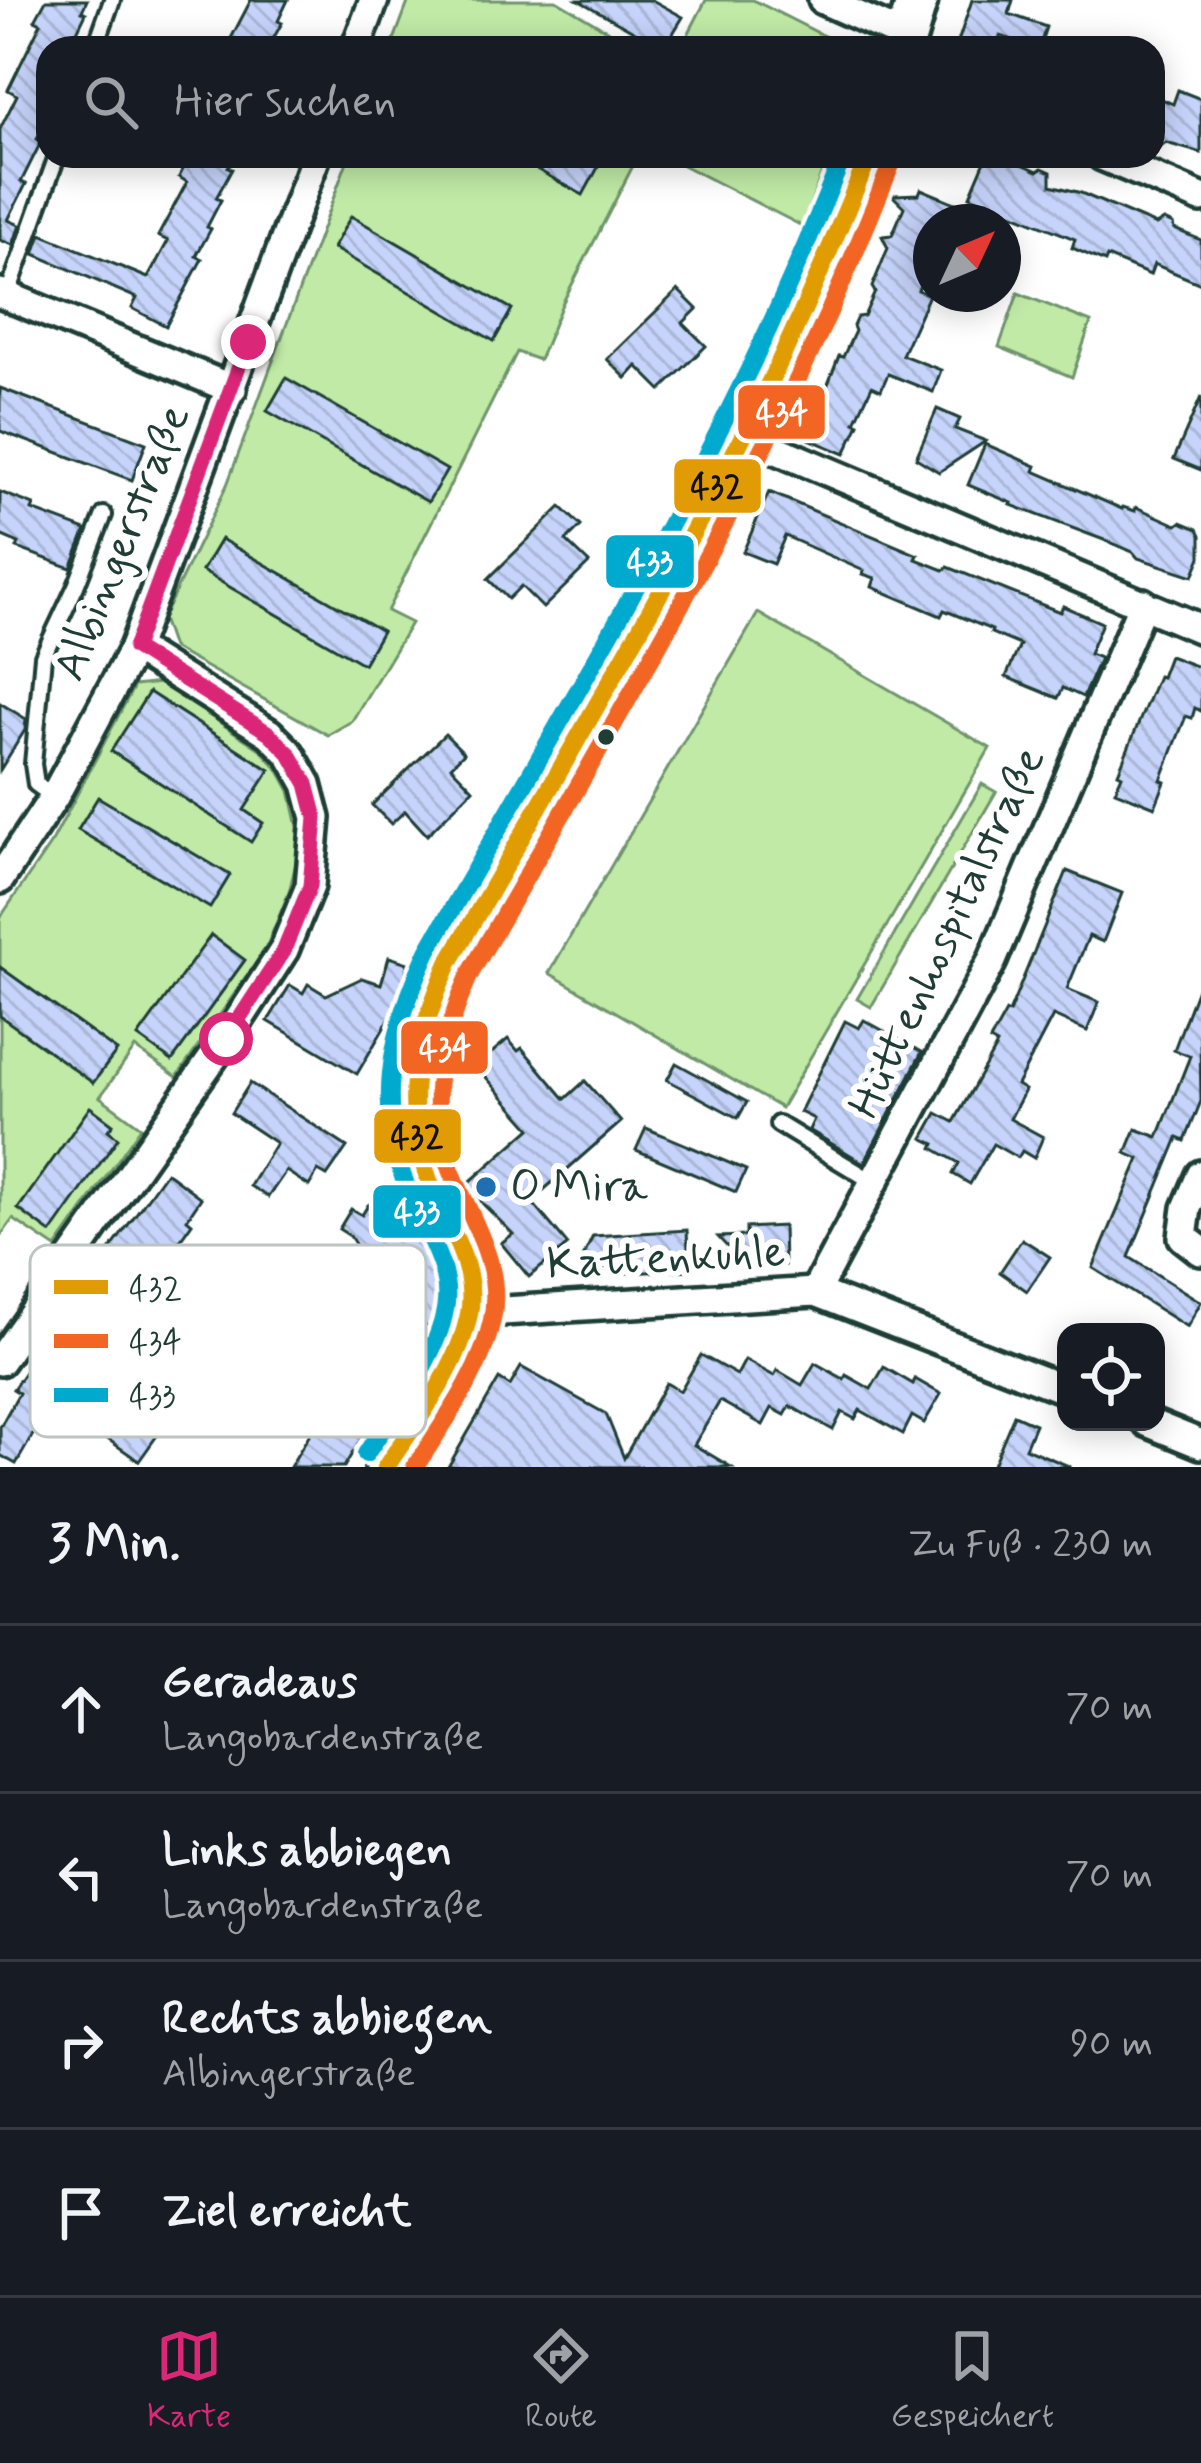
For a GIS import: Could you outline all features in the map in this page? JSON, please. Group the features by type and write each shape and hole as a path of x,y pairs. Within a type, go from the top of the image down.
{"main road":[{"path":"426,1400 453,1355 469,1313 470,1275 432,1186 413,1123 412,1073 431,1001 623,662 744,436 863,168"},
{"path":"386,1467 404,1437"}],"street":[{"path":"360,36 374,0"},
{"path":"830,2 909,28"},
{"name":"Albingerstraße","path":"0,879 54,797 134,648 312,168"},
{"path":"1130,168 1201,198"},
{"path":"3,294 232,389"},
{"path":"744,436 1201,629"},
{"name":"Hüttenhospitalstraße","path":"815,1292 992,962 1143,603"},
{"path":"81,1245 284,950 310,886 315,852 316,818 307,784 290,754 269,733 134,648"},
{"path":"1201,1175 1187,1208 1183,1237 1201,1251"},
{"name":"Kattenkuhle","path":"469,1313 815,1292 1057,1386"},
{"path":"0,1361 30,1318"},
{"path":"1165,1429 1201,1444"}],"lane":[{"path":"99,36 112,0"},
{"path":"3,294 52,168"},
{"path":"54,797 36,784 33,764 43,656 104,515"},
{"path":"778,1124 875,1183"}],"green space":[{"path":"409,0 556,0 617,36 396,36"},
{"path":"706,0 753,0 824,36 687,36"},
{"path":"345,168 632,168 562,304 539,360 517,352 387,611 411,623 352,721 328,735 172,648 162,619 227,485"},
{"path":"688,168 824,168 802,226"},
{"path":"1021,294 1091,322 1072,377 999,347 1011,312 1021,312"},
{"path":"758,613 990,748 781,1108 549,973"},
{"path":"160,683 260,749 278,769 290,791 298,827 289,892 266,948 177,1077 135,1048 100,1097 141,1127 58,1245 13,1219 0,1237 0,918 53,840 134,686"},
{"path":"982,784 996,792 871,1007 857,999"}],"building":[{"path":"46,0 87,0 75,36 36,36 36,152 8,220 20,225 13,245 0,240 0,129 17,95 8,90 41,23 35,20"},
{"path":"251,0 288,0 275,36 232,36"},
{"path":"578,0 652,0 683,17 671,36 642,36"},
{"path":"972,0 1013,0 1009,14 1046,27 1043,36 960,36"},
{"path":"1178,90 1201,99 1201,153 1165,144 1165,100 1173,104"},
{"path":"184,168 232,169 216,198 221,200 207,227 211,229 196,256 202,259 166,326 132,308 137,298 34,254 41,234 148,278 168,241 158,236 187,182 179,177"},
{"path":"535,168 598,168 583,195"},
{"path":"982,168 1042,168 1051,172 1051,185 1156,225 1164,220 1201,240 1201,284 1154,264 1150,275 1107,257 1105,262 1072,248 1075,239 1021,217 1021,204 990,204 970,196"},
{"path":"921,189 955,203 913,204 913,312 921,312 902,355 941,370 933,392 888,374 881,390 872,386 845,454 809,439 820,415 801,396 823,397 855,331 857,317 864,316 875,292 872,287 888,248 882,236 892,235 904,207 892,195 919,194"},
{"path":"351,216 512,309 494,341 333,248"},
{"path":"678,290 697,309 683,323 706,346 661,390 637,366 626,378 607,359"},
{"path":"286,378 447,470 428,502 267,411"},
{"path":"0,388 146,443 132,480 0,431"},
{"path":"1201,397 1201,470 1174,459"},
{"path":"937,409 960,419 955,429 986,441 939,472 916,458"},
{"path":"985,444 1122,509 1135,511 1136,507 1198,529 1201,557 1193,576 1138,558 968,485"},
{"path":"0,492 86,530 71,568 17,548 19,543 0,535"},
{"path":"769,492 918,555 916,559 1102,623 1089,654 1100,658 1083,697 1063,688 1058,698 1006,677 1020,645 944,610 941,616 872,587 875,578 864,571 785,536 773,564 743,552"},
{"path":"561,507 581,526 566,541 589,563 543,608 521,586 508,599 488,579"},
{"path":"221,539 382,631 363,664 202,571"},
{"path":"1169,656 1201,668 1201,711 1195,708 1192,718 1186,716 1155,807 1115,791 1122,775 1118,773"},
{"path":"149,692 270,770 244,810 263,823 251,842 111,751"},
{"path":"0,703 26,719 25,730 0,770"},
{"path":"445,734 464,753 451,766 473,789 427,835 405,811 391,824 372,805"},
{"path":"98,797 230,875 210,908 78,830"},
{"path":"1067,871 1122,893 1103,942 1089,936 1067,989 1099,1002 1087,1031 1053,1016 1017,1085 1025,1090 1010,1119 1043,1137 1034,1158 1022,1151 1018,1158 993,1144 970,1184 953,1174 959,1163 923,1138 937,1113 954,1122 997,1045 990,1041 1009,1013"},
{"path":"211,935 245,960 172,1061 138,1037"},
{"path":"389,957 408,963 400,995 392,1022 388,1021 357,1074 268,1021 290,985 303,993 308,984 326,995 362,978 381,984"},
{"path":"0,967 117,1051 93,1083 0,1016"},
{"path":"1199,983 1201,1101 1185,1141 1178,1138 1129,1257 1201,1302 1187,1327 1093,1268 1139,1159 1126,1153 1136,1129 1158,1137 1190,1056 1174,1050"},
{"path":"864,1020 922,1052 864,1163 809,1130 814,1119 800,1112 845,1021 859,1028"},
{"path":"508,1039 518,1051 522,1048 565,1099 585,1081 621,1122 531,1201 568,1245 529,1277 501,1243 513,1234 465,1186 531,1128 476,1066"},
{"path":"676,1063 747,1102 738,1118 667,1080"},
{"path":"250,1083 347,1147 327,1176 318,1171 309,1186 286,1171 268,1197 250,1186 276,1143 231,1113"},
{"path":"90,1107 113,1124 108,1130 118,1138 51,1233 18,1209"},
{"path":"646,1128 746,1170 736,1192 636,1150"},
{"path":"166,1172 201,1198 187,1219 192,1223 176,1245 114,1245"},
{"path":"395,1187 435,1249 446,1303 429,1328 426,1245 356,1245 339,1229 351,1209 362,1215 368,1205"},
{"path":"783,1226 784,1265 735,1267 735,1255 718,1237 746,1236 746,1228"},
{"path":"687,1230 689,1270 627,1273 627,1267 578,1268 593,1236"},
{"path":"1022,1239 1050,1257 1027,1291 1000,1272"},
{"path":"701,1355 737,1375 745,1360 774,1376 777,1370 802,1385 815,1363 871,1389 884,1367 941,1394 924,1423 912,1416 903,1434 860,1410 855,1419 842,1412 833,1430 790,1406 785,1415 772,1408 763,1425 720,1401 694,1445 731,1467 448,1467 499,1379 510,1386 521,1367 606,1414 624,1458 666,1383 680,1391"},
{"path":"30,1364 32,1437 16,1464 0,1455 0,1427 19,1393 13,1389"},
{"path":"1014,1415 1035,1424 1025,1448 1071,1467 992,1467"},
{"path":"104,1437 156,1437 139,1461"},
{"path":"308,1437 362,1437 344,1467 290,1467"}],"transit line":[{"name":"433","path":"426,1361 440,1329 446,1295 441,1266 411,1198 393,1134 391,1073 404,1013 428,951 703,462 780,303 838,168"},
{"name":"432","path":"426,1408 464,1335 470,1298 466,1266 434,1193 417,1133 415,1076 437,992 722,477 788,344 864,168"},
{"name":"434","path":"415,1467 479,1359 494,1297 487,1255 452,1174 440,1130 438,1084 453,1017 470,974 630,697 744,486 824,323 890,168"},
{"name":"433","path":"366,1454 377,1437"},
{"name":"432","path":"386,1467 407,1437"}],"place":[{"name":"O Mira","path":"486,1187"}],"route":[{"path":"226,1039 284,950 310,886 316,818 307,784 290,754 269,733 134,648 248,342"}]}
